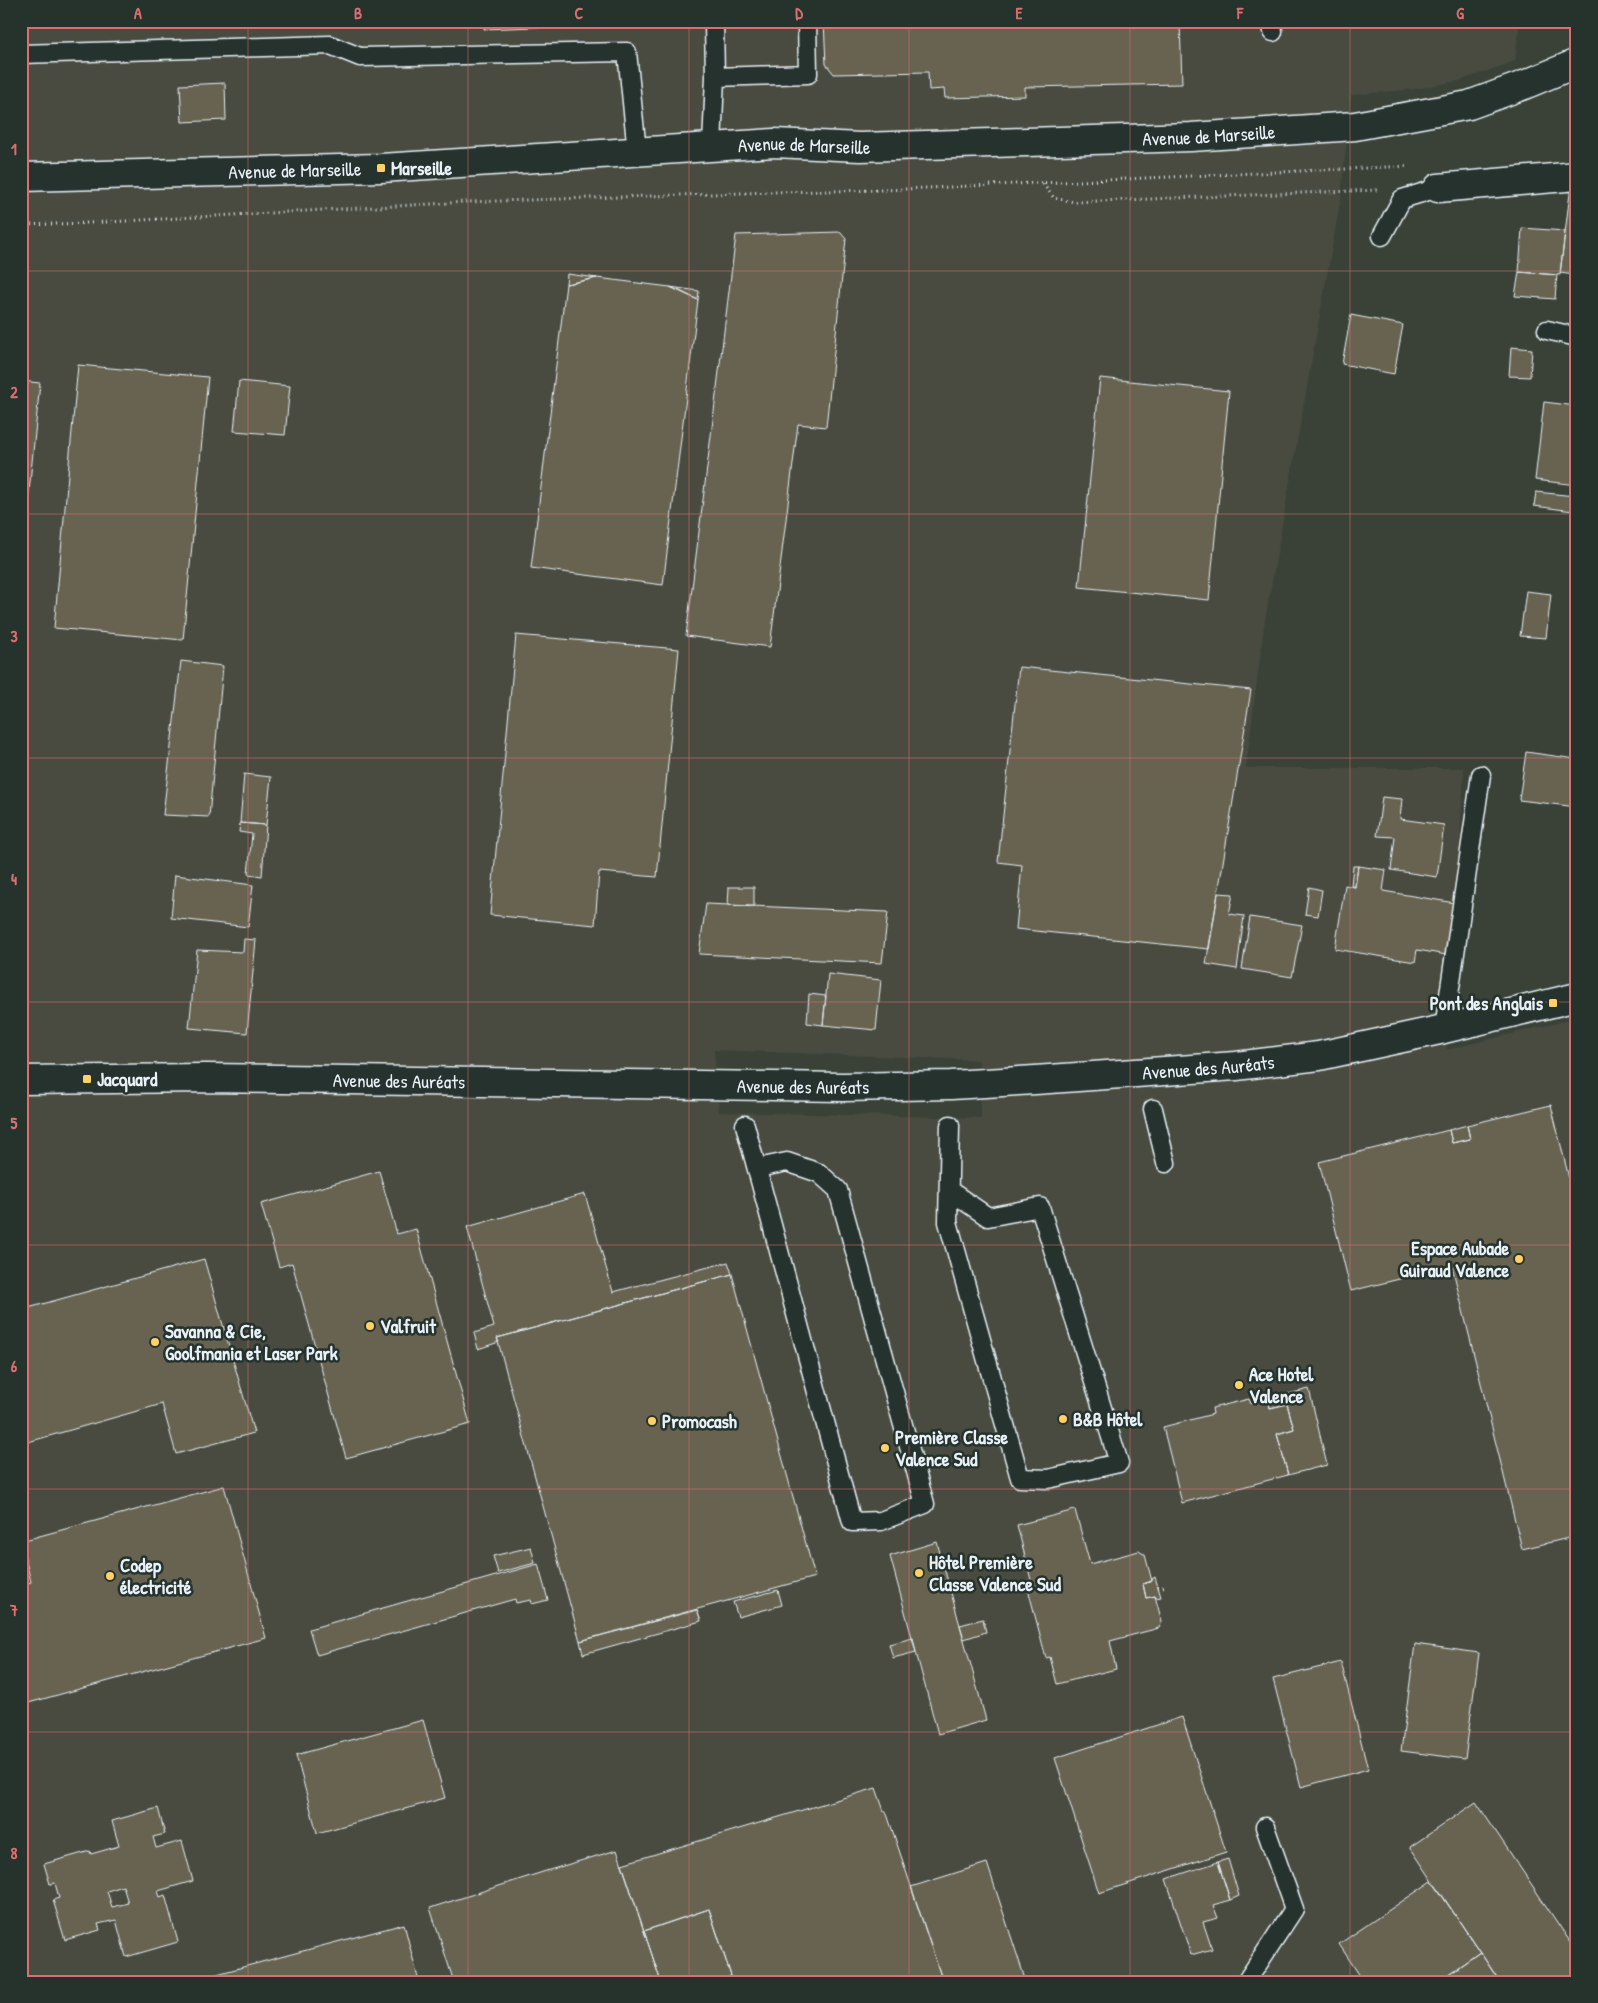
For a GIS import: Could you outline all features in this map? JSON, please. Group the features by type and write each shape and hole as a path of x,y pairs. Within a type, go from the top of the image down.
{"street":[{"name":"Avenue de Marseille","path":"21,177 381,168 774,143 860,147 1181,137 1355,126 1469,105 1577,63"},
{"path":"1438,188 1577,176"},
{"name":"Avenue des Auréats","path":"21,1080 206,1078 739,1086 951,1085 1129,1074 1319,1056 1444,1029 1577,997"}],"lane":[{"path":"712,146 715,77 714,21"},
{"path":"715,77 808,74 807,21"},
{"path":"21,54 330,45 360,57 627,52 637,152"},
{"path":"1382,236 1402,199 1438,188"},
{"path":"1547,330 1577,337"},
{"path":"1444,1029 1481,775"},
{"path":"1153,1110 1166,1163"},
{"path":"745,1125 852,1522 880,1521 926,1504 838,1190 819,1173 787,1162 758,1168"},
{"path":"950,1125 948,1222 1020,1478 1048,1479 1119,1463 1040,1207 988,1217 950,1190"},
{"path":"1246,1982 1294,1909 1265,1827"}],"path":[{"path":"21,225 90,223 468,202 884,190 1410,166"},
{"path":"1043,183 1054,198 1074,202 1379,190"},
{"path":"1158,1588 1166,1586"}],"shaded area":[{"path":"21,21 1528,21 1519,27 1515,61 1462,80 1415,89 1351,95 1341,197 1264,626 1246,768 1464,768 1446,1050 1577,1018 1577,1982 21,1982","holes":["714,1050 979,1060 981,1118 719,1112"]}],"building":[{"path":"484,21 633,21 633,23 484,29"},
{"path":"824,21 1180,21 1182,84 1025,87 1025,96 945,98 944,89 929,90 928,72 834,74 826,64"},
{"path":"225,83 226,120 182,122 180,85"},
{"path":"1577,184 1577,260 1574,275 1560,273 1571,185"},
{"path":"1522,228 1565,231 1560,275 1519,272"},
{"path":"840,232 846,239 826,427 798,424 770,647 686,636 736,235"},
{"path":"1519,272 1557,275 1555,299 1515,296"},
{"path":"567,274 597,278 566,284"},
{"path":"597,278 670,287 698,300 663,585 531,568 566,284"},
{"path":"670,287 699,291 698,300 682,292"},
{"path":"1351,315 1403,325 1394,374 1342,364"},
{"path":"1511,347 1532,349 1530,377 1509,376"},
{"path":"78,365 208,377 183,640 54,628"},
{"path":"1100,378 1229,391 1209,600 1079,587"},
{"path":"21,381 40,383 21,571"},
{"path":"239,381 290,386 285,435 234,431"},
{"path":"1544,402 1577,406 1577,485 1535,480"},
{"path":"1536,492 1575,496 1573,511 1534,506"},
{"path":"1526,591 1551,594 1546,638 1520,636"},
{"path":"516,635 679,649 657,877 599,872 595,925 490,915"},
{"path":"181,661 223,666 209,817 163,815"},
{"path":"1019,667 1251,690 1209,949 1016,929 1022,865 998,862"},
{"path":"1577,750 1577,807 1519,800 1526,752 1576,759"},
{"path":"244,774 271,777 266,825 240,823"},
{"path":"1382,797 1402,799 1400,819 1444,825 1437,877 1391,870 1395,837 1377,836"},
{"path":"240,823 266,825 262,876 248,874 252,834 239,832"},
{"path":"1353,866 1358,866 1355,887 1351,886"},
{"path":"1358,866 1386,870 1383,891 1455,903 1447,955 1417,950 1415,962 1335,949 1345,885 1355,887"},
{"path":"175,875 253,885 248,927 171,918"},
{"path":"729,887 754,887 754,907 728,905"},
{"path":"1309,887 1322,890 1318,916 1305,914"},
{"path":"1218,893 1233,894 1229,914 1244,916 1237,969 1206,964"},
{"path":"706,904 888,912 882,963 699,954"},
{"path":"1250,917 1302,925 1292,977 1242,969"},
{"path":"244,939 256,940 247,1033 189,1028 197,950 243,952"},
{"path":"828,974 881,980 876,1030 823,1025"},
{"path":"809,994 826,996 823,1025 807,1023"},
{"path":"1551,1105 1577,1211 1577,1536 1522,1549 1452,1266 1351,1291 1319,1162 1449,1130 1452,1143 1470,1139 1467,1125"},
{"path":"1467,1125 1470,1139 1452,1143 1449,1130"},
{"path":"379,1171 397,1234 416,1229 470,1424 346,1458 292,1263 279,1267 261,1204"},
{"path":"585,1194 613,1292 728,1262 732,1274 497,1338 499,1342 478,1349 474,1333 494,1327 467,1227"},
{"path":"204,1259 254,1433 176,1454 162,1404 21,1444 21,1310"},
{"path":"732,1274 815,1577 580,1641 497,1338"},
{"path":"1309,1389 1327,1465 1288,1475 1277,1434 1294,1429 1287,1404 1270,1408 1268,1399"},
{"path":"1249,1399 1251,1404 1268,1399 1270,1408 1287,1404 1294,1429 1277,1434 1288,1475 1182,1503 1163,1427 1213,1414 1212,1408"},
{"path":"224,1486 266,1638 21,1705 21,1585 31,1582 21,1541"},
{"path":"1075,1510 1090,1564 1139,1551 1145,1555 1152,1581 1143,1584 1146,1598 1155,1596 1162,1622 1159,1628 1110,1641 1116,1669 1057,1684 1050,1657 1046,1658 1026,1581 1031,1580 1017,1525"},
{"path":"937,1542 986,1720 938,1734 890,1556"},
{"path":"531,1547 535,1563 498,1573 493,1556"},
{"path":"538,1564 548,1600 532,1604 531,1600 516,1603 515,1599 317,1655 309,1629"},
{"path":"1155,1577 1161,1597 1146,1598 1143,1584 1152,1581"},
{"path":"778,1590 782,1605 738,1617 733,1602"},
{"path":"697,1610 701,1621 583,1654 580,1641"},
{"path":"983,1619 986,1632 964,1639 960,1625"},
{"path":"913,1638 916,1652 893,1658 889,1644"},
{"path":"1415,1644 1479,1653 1465,1759 1401,1751"},
{"path":"1341,1662 1368,1769 1301,1787 1273,1679"},
{"path":"1182,1717 1226,1852 1099,1893 1055,1758"},
{"path":"423,1720 445,1798 317,1833 296,1755"},
{"path":"876,1788 884,1811 886,1811 943,1982 733,1982 709,1909 644,1931 622,1864"},
{"path":"1476,1802 1577,1952 1577,1982 1500,1982 1410,1847"},
{"path":"158,1808 165,1834 153,1837 156,1848 182,1841 193,1881 158,1891 160,1897 165,1895 178,1942 126,1957 116,1920 98,1924 100,1930 65,1940 53,1900 59,1898 55,1883 50,1884 44,1864 90,1851 91,1854 119,1846 112,1821","holes":["123,1886 128,1903 112,1907 107,1891"]},
{"path":"617,1850 661,1982 454,1982 430,1908"},
{"path":"1228,1859 1239,1896 1230,1900 1218,1862"},
{"path":"1218,1862 1230,1900 1213,1905 1218,1918 1203,1922 1212,1949 1191,1955 1166,1879"},
{"path":"987,1863 1026,1982 943,1982 911,1887"},
{"path":"1432,1881 1480,1952 1437,1982 1364,1982 1339,1944"},
{"path":"709,1909 731,1976 715,1982 661,1982 644,1931"},
{"path":"404,1924 419,1982 187,1982"},
{"path":"1480,1952 1500,1982 1437,1982"}],"place":[{"name":"Marseille","path":"381,168"},
{"name":"Pont des Anglais","path":"1553,1003"},
{"name":"Jacquard","path":"87,1079"},
{"name":"Espace Aubade Guiraud Valence","path":"1519,1259"},
{"name":"Valfruit","path":"370,1326"},
{"name":"Savanna & Cie, Goolfmania et Laser Park","path":"155,1342"},
{"name":"Ace Hotel Valence","path":"1239,1385"},
{"name":"B&B Hôtel","path":"1063,1419"},
{"name":"Promocash","path":"652,1421"},
{"name":"Première Classe Valence Sud","path":"885,1448"},
{"name":"Hôtel Première Classe Valence Sud","path":"919,1573"},
{"name":"Codep électricité","path":"110,1576"}]}
